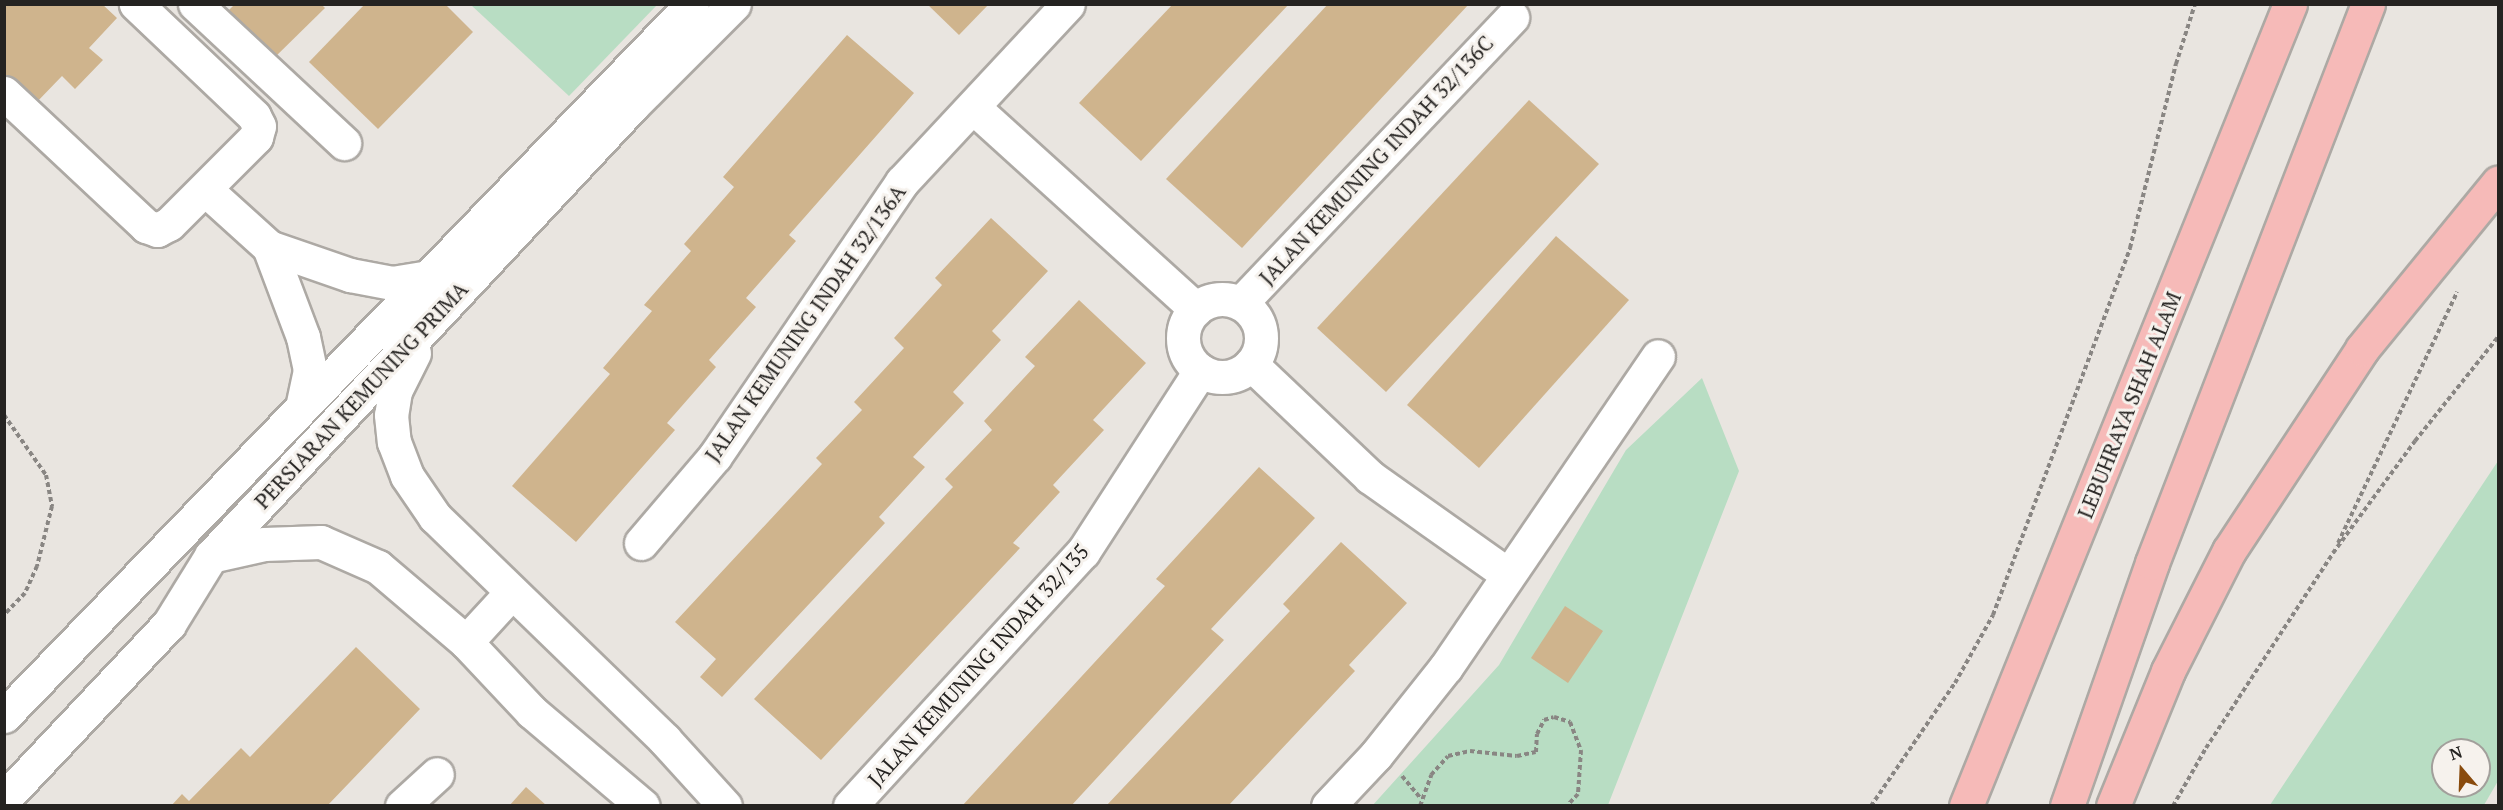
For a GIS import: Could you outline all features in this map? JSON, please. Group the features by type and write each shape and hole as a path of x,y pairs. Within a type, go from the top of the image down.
{"highway":[{"name":"LEBUHRAYA SHAH ALAM","path":"1966,806 2290,4"},
{"path":"2067,806 2152,563 2368,4"},
{"path":"2113,806 2168,671 2229,551 2362,348 2499,183"}],"street":[{"path":"4,93 146,226 157,230 169,224 206,190 256,137 259,126 254,116 136,4"},
{"path":"195,4 344,143"},
{"name":"PERSIARAN KEMUNING PRIMA","path":"4,716 423,278 692,4"},
{"name":"PERSIARAN KEMUNING PRIMA","path":"4,799 168,624 211,556 632,106 734,4"},
{"name":"JALAN KEMUNING INDAH 32/136A","path":"641,543 715,456 902,182 1068,4"},
{"name":"JALAN KEMUNING INDAH 32/136C","path":"1241,303 1512,17"},
{"path":"973,107 1196,309"},
{"path":"206,190 268,247 350,275 392,283 423,278"},
{"path":"268,247 303,337 310,370 303,404"},
{"path":"1218,299 1241,303 1257,320 1261,331 1258,354 1251,364 1233,376 1210,375 1200,370 1185,352 1183,340 1188,318 1196,309 1218,299"},
{"path":"439,312 395,391 391,415 394,442 407,476 435,517 657,732 725,806"},
{"path":"1328,806 1376,755 1446,667 1507,574 1658,356"},
{"path":"1251,364 1370,477 1507,574"},
{"name":"JALAN KEMUNING INDAH 32/135","path":"850,806 1083,552 1200,370"},
{"path":"211,556 264,544 321,542 378,567 466,642 532,711 643,806"},
{"path":"466,642 511,593"},
{"path":"402,806 437,774"}],"path":[{"path":"1871,806 1955,683 1993,615 2130,248 2176,64 2194,4"},
{"path":"2333,554 2458,290"},
{"path":"2173,806 2206,748 2333,554 2415,441 2499,337"},
{"path":"4,415 46,475 52,506 37,566 25,593 4,615"},
{"path":"1420,806 1431,775 1448,756 1470,751 1517,756 1536,752 1536,734 1544,720 1554,717 1570,722 1581,750 1578,794 1567,806"}],"green space":[{"path":"471,5 657,5 569,96"},
{"path":"1702,378 1739,471 1608,805 1372,806 1499,665 1626,450"},
{"path":"2498,461 2498,781 2491,793 2491,738 2431,738 2431,798 2488,798 2484,805 2270,805"}],"building":[{"path":"5,4 102,4 117,18 89,48 103,60 75,89 62,76 34,105 5,77"},
{"path":"235,4 321,4 325,8 271,61 225,14"},
{"path":"365,4 445,4 473,32 378,129 309,62"},
{"path":"927,4 989,4 959,35"},
{"path":"1173,4 1289,4 1141,161 1079,103"},
{"path":"1328,4 1469,4 1242,248 1166,179"},
{"path":"847,35 914,93 789,235 796,241 746,298 756,307 709,360 716,367 667,423 675,430 576,542 512,486 610,374 603,368 652,311 644,305 691,251 684,244 734,187 723,177"},
{"path":"1529,100 1599,164 1386,392 1317,328"},
{"path":"991,218 1048,271 992,331 1001,340 953,392 964,403 913,457 925,467 879,517 885,523 722,697 700,677 716,659 675,622 822,464 816,458 862,410 854,402 904,348 894,338 942,285 935,278"},
{"path":"1556,236 1629,300 1479,468 1407,405"},
{"path":"1079,300 1146,363 1093,420 1104,430 1053,485 1060,492 1013,543 1020,548 821,760 754,699 953,487 945,479 992,430 984,421 1035,366 1025,357"},
{"path":"1259,467 1315,518 1211,629 1224,640 1071,806 962,806 1165,586 1156,579"},
{"path":"1341,542 1407,603 1349,665 1355,671 1228,806 1106,806 1290,611 1283,604"},
{"path":"1565,606 1603,631 1568,683 1531,658"},
{"path":"356,647 420,709 327,806 171,806 182,794 189,801 241,748 250,757"},
{"path":"526,787 547,806 509,806"}]}
